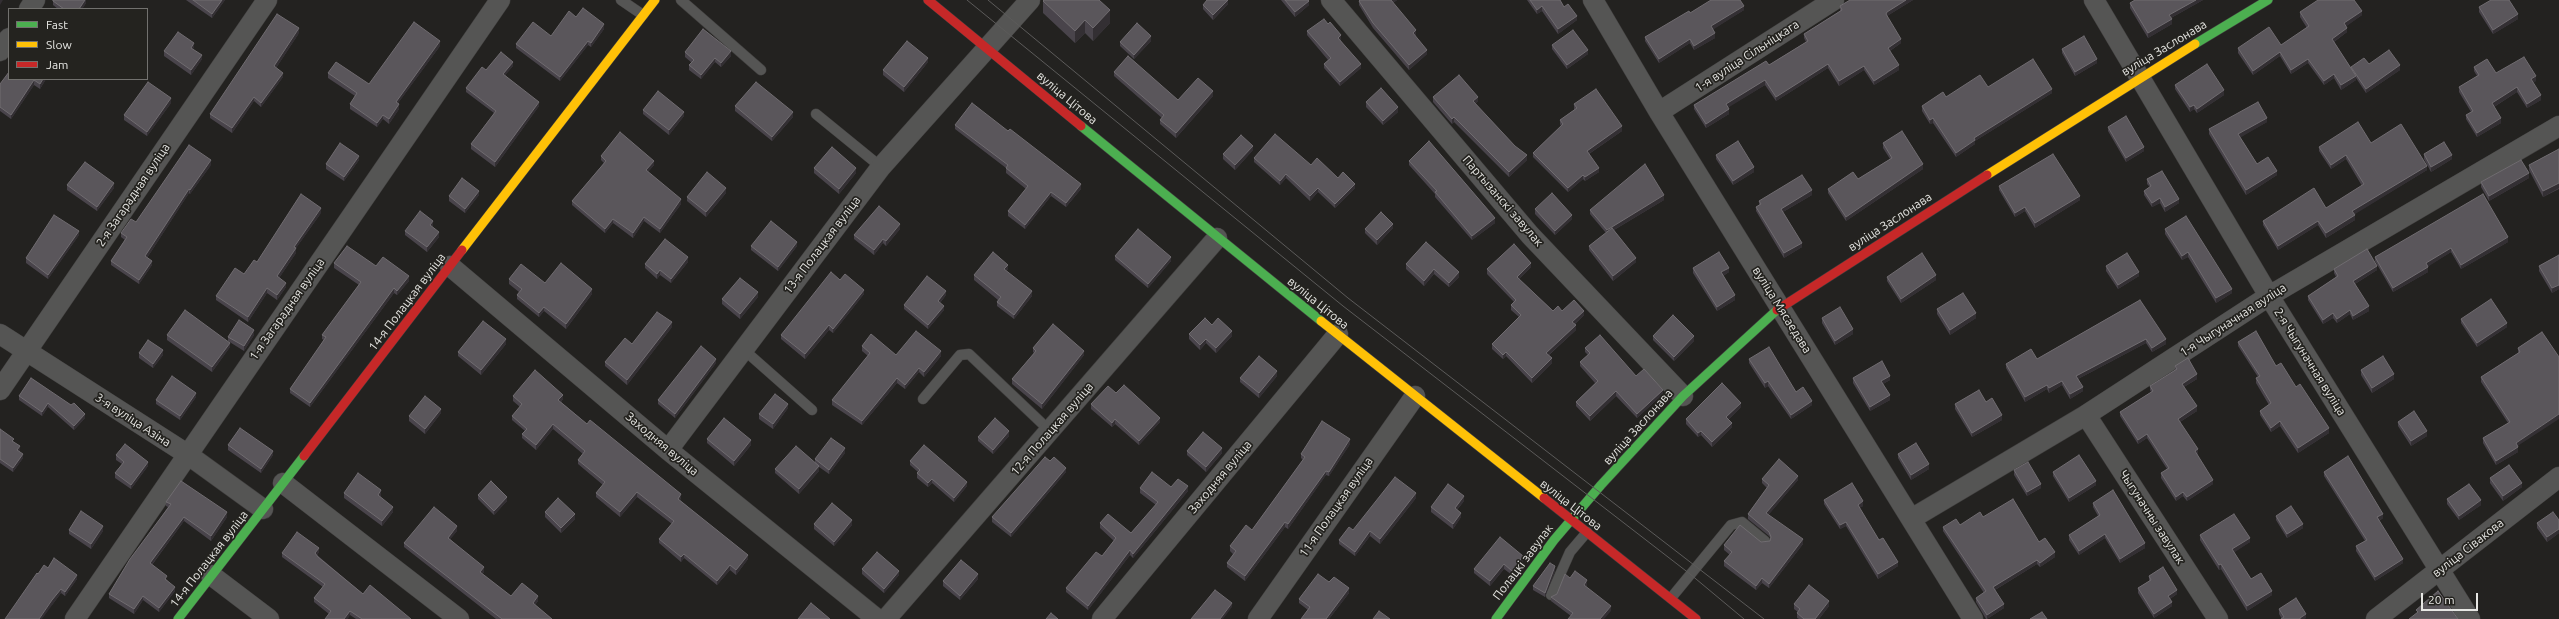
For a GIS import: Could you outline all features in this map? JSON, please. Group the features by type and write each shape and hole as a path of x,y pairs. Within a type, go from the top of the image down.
{"main road":[{"name":"14-я Полацкая вуліца","path":"178,619 655,0"},
{"name":"вуліца Цітова","path":"928,0 1217,238 1696,619"},
{"name":"вуліца Заслонава","path":"1571,520 1682,396 1780,307 2140,77 2268,0"},
{"name":"Полацкі завулак","path":"1496,619 1571,520"}],"street":[{"name":"2-я Загарадная вуліца","path":"0,390 267,0"},
{"name":"1-я Загарадная вуліца","path":"74,619 186,454 500,0"},
{"name":"13-я Полацкая вуліца","path":"668,450 881,167 988,49 1030,0"},
{"name":"Партызанскі завулак","path":"1331,0 1530,235 1682,396"},
{"name":"вуліца Мясаедава","path":"1594,0 1659,112 1973,619"},
{"name":"1-я вуліца Сільніцкага","path":"1659,112 1834,0"},
{"name":"2-я Чыгуначная вуліца","path":"2094,0 2269,296 2470,619"},
{"path":"0,51 8,39"},
{"name":"1-я Чыгуначная вуліца","path":"1911,519 2086,415 2269,296 2559,126"},
{"name":"12-я Полацкая вуліца","path":"886,619 1217,238"},
{"name":"Заходняя вуліца","path":"450,266 668,450 877,619"},
{"name":"3-я вуліца Азіна","path":"0,334 186,454 263,509"},
{"name":"Заходняя вуліца","path":"1102,619 1338,334"},
{"name":"11-я Полацкая вуліца","path":"1258,619 1415,396"},
{"name":"Чыгуначны завулак","path":"2086,415 2218,619"},
{"name":"вуліца Сівакова","path":"2376,619 2559,477"},
{"path":"283,483 459,619"},
{"path":"212,575 269,619"}],"lane":[{"path":"621,0 643,15"},
{"path":"681,0 761,70"},
{"path":"816,114 881,167"},
{"path":"743,349 812,410"},
{"path":"923,399 960,355 969,354 1050,431"},
{"path":"1671,598 1731,524 1742,522 1765,541"},
{"path":"1551,595 1570,552 1587,532"}],"building":[{"path":"85,0 80,8 63,8 53,1"},
{"path":"193,0 222,0 212,14"},
{"path":"1099,0 1110,10 1093,28 1085,20 1075,31 1043,1"},
{"path":"1207,0 1228,0 1213,15 1203,5"},
{"path":"1285,0 1308,0 1309,1 1295,12"},
{"path":"1391,0 1416,30 1413,33 1427,50 1409,65 1373,23 1359,1"},
{"path":"1530,0 1560,0 1564,7 1568,4 1577,16 1558,29 1542,6 1537,10"},
{"path":"1711,0 1740,0 1744,6 1711,26 1715,33 1694,46 1690,39 1659,59 1645,37"},
{"path":"1850,0 1906,0 1886,14 1901,39 1888,48 1899,65 1874,81 1864,66 1839,81 1828,64 1776,97 1765,80 1726,104 1729,109 1706,124 1694,105 1766,61 1769,65 1808,41 1804,34 1842,10 1840,6"},
{"path":"2135,0 2196,0 2169,15 2172,19 2148,33 2130,3"},
{"path":"2318,0 2354,0 2362,11 2344,23 2347,28 2332,39 2356,76 2341,85 2334,74 2324,81 2308,59 2291,70 2280,52 2253,71 2238,48 2269,27 2281,45 2309,26 2300,12"},
{"path":"2491,0 2509,0 2518,14 2493,30 2479,7"},
{"path":"583,8 604,24 591,43 588,41 560,77 516,44 533,22 551,36 569,11 576,17"},
{"path":"277,14 299,28 274,66 283,73 261,103 254,97 232,128 210,114"},
{"path":"1324,19 1328,24 1330,22 1341,35 1338,38 1361,64 1340,82 1324,64 1331,58 1307,31"},
{"path":"414,22 440,41 396,102 399,104 389,119 383,115 377,123 350,104 357,93 328,73 336,62 369,84"},
{"path":"1137,23 1151,36 1134,55 1120,42"},
{"path":"703,29 731,51 721,63 715,58 701,75 689,65 694,60 685,52"},
{"path":"1573,30 1588,50 1567,65 1552,45"},
{"path":"178,32 194,43 191,48 202,55 191,70 164,51"},
{"path":"2084,36 2097,59 2075,72 2062,49"},
{"path":"907,41 928,58 904,87 883,70"},
{"path":"2389,50 2400,65 2366,89 2351,67 2364,58 2369,64"},
{"path":"501,52 513,62 503,74 539,102 495,162 471,144 496,111 466,88 482,67 486,70"},
{"path":"1128,56 1178,100 1198,78 1213,91 1176,133 1160,120 1164,115 1114,72"},
{"path":"2524,57 2536,76 2531,79 2541,95 2527,104 2517,87 2492,103 2501,118 2477,133 2466,115 2473,111 2459,87 2479,75 2474,67 2487,59 2496,73"},
{"path":"2033,59 2052,89 1974,138 1975,140 1956,153 1933,118 1930,120 1922,106 1943,92 1946,97 1980,75 1988,87"},
{"path":"2207,64 2224,90 2197,109 2194,105 2190,107 2175,85"},
{"path":"8,73 8,80 34,80 11,115 0,107 0,84"},
{"path":"1459,75 1478,97 1473,101 1515,146 1527,155 1509,172 1454,117 1452,119 1433,97"},
{"path":"34,80 42,80 40,84"},
{"path":"148,82 171,98 147,132 124,115"},
{"path":"756,82 793,112 772,137 735,106"},
{"path":"1381,88 1398,107 1383,121 1366,102"},
{"path":"1596,89 1622,126 1587,151 1599,168 1585,177 1583,175 1568,188 1533,153 1563,124 1560,120 1577,108 1574,104"},
{"path":"658,91 684,112 669,130 643,110"},
{"path":"2258,102 2267,118 2238,134 2257,164 2268,157 2277,171 2246,190 2209,129"},
{"path":"972,103 1008,131 1010,129 1081,184 1066,203 1051,192 1025,225 1008,211 1028,186 1006,168 1008,165 955,125"},
{"path":"2126,116 2144,147 2126,158 2108,127"},
{"path":"2358,122 2371,143 2401,124 2427,166 2352,211 2355,215 2326,233 2318,221 2278,246 2263,221 2314,188 2326,208 2364,184 2346,155 2331,165 2319,147"},
{"path":"1902,131 1923,164 1846,217 1828,189 1853,172 1858,179 1892,158 1883,143"},
{"path":"620,132 654,161 646,170 681,199 660,229 644,217 633,233 613,219 605,229 572,201 606,161 601,156"},
{"path":"1275,134 1311,165 1317,158 1338,178 1343,172 1355,184 1335,204 1318,188 1310,196 1286,174 1280,181 1254,158"},
{"path":"1241,135 1253,146 1235,165 1223,154"},
{"path":"1429,141 1495,218 1472,236 1435,192 1437,191 1409,161"},
{"path":"1738,141 1754,167 1733,181 1716,155"},
{"path":"2444,142 2452,155 2431,167 2424,154"},
{"path":"340,143 359,156 344,177 326,164"},
{"path":"189,145 211,160 190,190 189,189 145,256 152,261 139,280 111,261 127,237 121,233 131,219 136,222"},
{"path":"832,147 856,168 839,189 814,168"},
{"path":"2559,149 2559,183 2543,191 2529,165"},
{"path":"2053,154 2080,196 2035,223 2025,207 2015,213 1999,186"},
{"path":"2521,160 2529,173 2489,196 2481,182"},
{"path":"85,162 114,183 97,207 67,185"},
{"path":"1645,164 1664,195 1607,230 1590,210"},
{"path":"2162,171 2179,199 2165,207 2160,198 2152,203 2144,191 2151,186 2147,179"},
{"path":"707,172 726,188 706,212 687,197"},
{"path":"1802,175 1812,190 1781,209 1802,243 1784,253 1756,207 1761,204 1759,201"},
{"path":"462,178 479,191 465,209 449,196"},
{"path":"1552,193 1572,215 1555,231 1535,209"},
{"path":"301,194 321,208 294,247 296,248 277,276 286,283 277,295 267,288 248,317 216,296 235,268 244,274 254,260 257,262"},
{"path":"2483,194 2508,237 2461,265 2451,248 2426,263 2428,267 2393,288 2375,257"},
{"path":"879,206 900,224 886,241 883,239 874,250 854,235"},
{"path":"420,211 433,221 430,225 439,232 427,247 405,231"},
{"path":"1381,212 1393,224 1377,240 1365,229"},
{"path":"54,215 79,231 48,275 26,258"},
{"path":"2186,216 2232,289 2216,298 2188,252 2182,256 2165,229"},
{"path":"771,221 797,242 778,267 751,246"},
{"path":"1612,228 1636,258 1613,276 1589,246"},
{"path":"1138,229 1171,257 1148,284 1115,256"},
{"path":"665,239 688,257 671,279 660,270 657,274 645,264"},
{"path":"1426,242 1459,272 1449,283 1434,269 1424,281 1406,264"},
{"path":"1514,244 1531,263 1517,277 1553,311 1558,306 1562,311 1574,300 1584,311 1572,322 1576,325 1546,353 1552,358 1532,378 1506,352 1503,355 1492,344 1521,315 1511,305 1516,300 1487,269"},
{"path":"347,246 376,266 383,257 409,276 397,291 394,288 310,403 290,389 326,337 322,335 361,282 334,263"},
{"path":"2367,249 2377,266 2353,281 2369,306 2353,316 2350,310 2337,319 2333,313 2323,320 2308,296 2338,276 2334,269"},
{"path":"993,252 1008,265 1004,269 1032,291 1014,315 997,302 1001,297 974,275"},
{"path":"1719,252 1729,268 1721,272 1735,295 1717,307 1693,268"},
{"path":"1922,253 1936,275 1901,299 1887,277"},
{"path":"2127,253 2139,272 2118,285 2106,266"},
{"path":"2559,255 2559,285 2552,288 2539,266"},
{"path":"561,263 592,289 566,324 544,307 539,313 517,295 522,289 509,279 521,264 545,283"},
{"path":"831,272 840,280 845,274 864,290 833,329 829,325 805,354 781,335"},
{"path":"927,276 946,291 938,301 944,306 928,325 904,305"},
{"path":"740,278 758,292 740,314 722,299"},
{"path":"1963,293 1976,313 1950,330 1937,309"},
{"path":"2491,299 2507,323 2477,343 2461,319"},
{"path":"2140,300 2166,339 2152,348 2146,339 2076,376 2083,387 2070,394 2062,381 2049,388 2047,385 2025,397 2006,364 2031,349 2037,359"},
{"path":"1840,307 1853,329 1835,341 1822,318"},
{"path":"185,310 230,343 212,367 167,335"},
{"path":"657,312 672,322 627,380 605,362 625,338 632,344"},
{"path":"1673,315 1694,336 1674,357 1653,336"},
{"path":"1205,318 1212,325 1218,318 1232,331 1216,348 1206,339 1200,345 1189,334"},
{"path":"239,320 254,330 244,346 228,337"},
{"path":"483,321 506,339 481,370 458,352"},
{"path":"1053,324 1084,351 1042,404 1012,379 1036,351 1033,348"},
{"path":"916,331 941,351 924,372 919,368 905,385 897,378 862,421 832,400 870,353 862,346 871,334 896,355"},
{"path":"2256,331 2276,366 2281,363 2296,387 2300,384 2329,428 2298,448 2280,421 2271,428 2260,411 2271,403 2256,378 2260,376 2238,342"},
{"path":"2542,332 2559,357 2559,414 2516,443 2518,447 2496,461 2483,438 2510,422 2481,377 2520,352 2518,348"},
{"path":"1600,335 1636,376 1644,369 1663,390 1637,414 1616,391 1590,416 1576,402 1598,381 1580,362 1590,353 1585,348"},
{"path":"148,340 163,350 153,364 139,353"},
{"path":"701,346 716,359 675,414 658,400"},
{"path":"1769,347 1796,392 1803,387 1812,401 1791,415 1768,381 1765,383 1749,359"},
{"path":"1259,356 1277,371 1259,393 1240,378"},
{"path":"2383,356 2394,374 2372,388 2361,370"},
{"path":"2188,358 2197,374 2182,384 2197,406 2178,419 2198,449 2195,451 2213,480 2187,497 2183,492 2176,497 2161,473 2169,468 2147,434 2138,440 2120,412 2153,391 2150,386 2177,369 2175,366"},
{"path":"1882,361 1890,376 1881,381 1890,395 1870,407 1853,378"},
{"path":"535,370 563,395 558,400 587,424 590,420 681,494 678,499 748,555 736,570 730,565 717,581 684,554 681,557 659,539 674,521 637,492 620,512 596,493 605,482 578,460 585,451 553,424 536,445 522,434 527,429 512,416 522,404 513,396"},
{"path":"172,376 196,393 180,416 156,400"},
{"path":"31,378 71,405 74,403 85,414 74,426 48,403 42,412 19,396"},
{"path":"1722,383 1741,403 1726,417 1732,423 1712,442 1701,431 1698,433 1686,419"},
{"path":"1124,385 1160,418 1139,441 1115,419 1112,423 1091,404 1108,386 1116,393"},
{"path":"1979,390 1986,402 1992,398 2002,415 1972,433 1955,404"},
{"path":"775,394 788,404 773,424 759,414"},
{"path":"425,396 441,409 425,429 409,416"},
{"path":"2414,411 2427,431 2411,441 2398,422"},
{"path":"724,418 751,440 734,461 707,439"},
{"path":"995,418 1009,431 993,450 978,437"},
{"path":"1322,421 1350,439 1329,472 1326,471 1288,524 1285,522 1245,576 1227,563 1236,551 1230,546 1246,525 1252,530 1305,457 1301,454"},
{"path":"240,428 273,451 261,469 228,445"},
{"path":"0,429 14,439 12,441 20,446 17,450 23,454 13,468 0,459"},
{"path":"1203,432 1222,448 1206,467 1187,451"},
{"path":"831,438 845,448 829,470 815,459"},
{"path":"1916,443 1929,464 1911,475 1898,454"},
{"path":"125,444 148,462 131,485 115,473 124,462 116,455"},
{"path":"924,445 967,482 954,498 932,479 928,483 917,473 920,470 910,461"},
{"path":"796,446 819,466 799,489 775,469"},
{"path":"2079,455 2096,481 2069,498 2053,472"},
{"path":"2348,456 2383,514 2377,517 2403,559 2375,577 2356,546 2367,540 2324,472"},
{"path":"1045,457 1050,461 1054,457 1066,468 1011,533 992,517"},
{"path":"1779,459 1798,476 1766,513 1803,539 1769,584 1762,578 1756,586 1724,561 1732,552 1724,545 1740,525 1761,542 1770,541 1771,537 1769,532 1748,514 1769,485 1762,479"},
{"path":"2028,462 2041,484 2027,492 2014,470"},
{"path":"2509,465 2522,483 2503,496 2490,478"},
{"path":"1152,472 1171,487 1178,479 1188,486 1133,554 1130,550 1088,606 1066,588 1096,552 1102,556 1116,538 1100,523 1108,514 1131,533 1158,502 1140,488"},
{"path":"358,473 381,490 378,495 393,507 382,521 344,493"},
{"path":"1395,477 1416,493 1380,539 1370,531 1355,552 1339,540 1349,527 1353,530"},
{"path":"181,481 227,512 211,536 184,517 150,563 167,576 165,579 175,587 159,608 143,596 134,609 109,594 130,559 171,504 166,502"},
{"path":"491,481 507,497 494,511 478,495"},
{"path":"1852,483 1863,501 1858,505 1879,540 1883,538 1898,562 1878,574 1846,522 1840,525 1824,500"},
{"path":"1448,484 1464,496 1455,508 1461,513 1453,524 1431,507"},
{"path":"2469,484 2481,500 2459,516 2447,499"},
{"path":"2113,490 2145,543 2120,559 2105,534 2079,551 2069,535 2100,515 2093,503"},
{"path":"558,498 575,514 561,528 545,512"},
{"path":"2013,499 2039,542 2045,538 2055,552 2040,563 2037,560 1993,587 2004,604 1987,615 1976,598 1986,591 1943,527 1956,519 1960,525 1980,512 1983,517"},
{"path":"832,503 852,520 834,542 814,524"},
{"path":"2291,506 2303,524 2287,534 2276,516"},
{"path":"434,507 457,526 448,538 484,567 480,572 511,596 522,583 538,596 533,603 552,619 502,619 404,543"},
{"path":"81,511 103,526 91,544 69,530"},
{"path":"2553,512 2559,520 2559,529 2547,537 2537,523"},
{"path":"2234,514 2250,538 2232,549 2251,579 2261,573 2272,591 2247,606 2221,564 2219,565 2200,535"},
{"path":"297,532 319,548 315,553 318,557 363,594 370,585 411,619 362,619 350,611 344,619 325,619 331,611 314,598 325,584 282,553"},
{"path":"1500,537 1523,556 1512,571 1504,564 1490,581 1474,569"},
{"path":"877,552 899,571 884,589 862,569"},
{"path":"54,558 77,575 65,592 61,589 39,619 5,619 37,573 38,574 44,565 48,568"},
{"path":"961,560 978,574 960,596 943,581"},
{"path":"1550,563 1555,566 1545,593 1533,586"},
{"path":"2163,567 2177,590 2168,596 2172,602 2154,614 2138,588 2151,580 2149,576"},
{"path":"1575,571 1587,580 1584,585 1611,606 1600,619 1568,619 1573,613 1551,597 1557,594 1565,574 1570,578"},
{"path":"1318,574 1329,582 1334,577 1349,588 1326,619 1301,619 1310,607 1299,599"},
{"path":"1809,585 1829,601 1815,619 1804,619 1797,613 1800,609 1794,604"},
{"path":"1215,590 1232,603 1220,619 1191,619"},
{"path":"2438,591 2458,619 2409,619 2418,612 2416,610"},
{"path":"2296,598 2306,614 2300,619 2281,619 2284,617 2279,609"},
{"path":"811,603 830,619 798,619"},
{"path":"1379,611 1390,619 1373,619"},
{"path":"2042,612 2047,619 2030,619"},
{"path":"1051,613 1058,619 1046,619"}],"tram line":[{"path":"967,0 1343,306 1690,574 1744,619"},
{"path":"988,0 1348,298 1764,619"}],"traffic: fast":[{"path":"2195,44 2268,0"},
{"path":"1081,126 1321,321"},
{"path":"1496,619 1554,540 1601,485 1683,396 1777,310"},
{"path":"178,619 304,456"}],"traffic: slow":[{"path":"462,250 655,0"},
{"path":"1987,175 2195,44"},
{"path":"1321,321 1544,498"}],"traffic: jam":[{"path":"928,0 1081,126"},
{"path":"1777,310 1987,175"},
{"path":"304,456 462,250"},
{"path":"1544,498 1696,619"}]}
